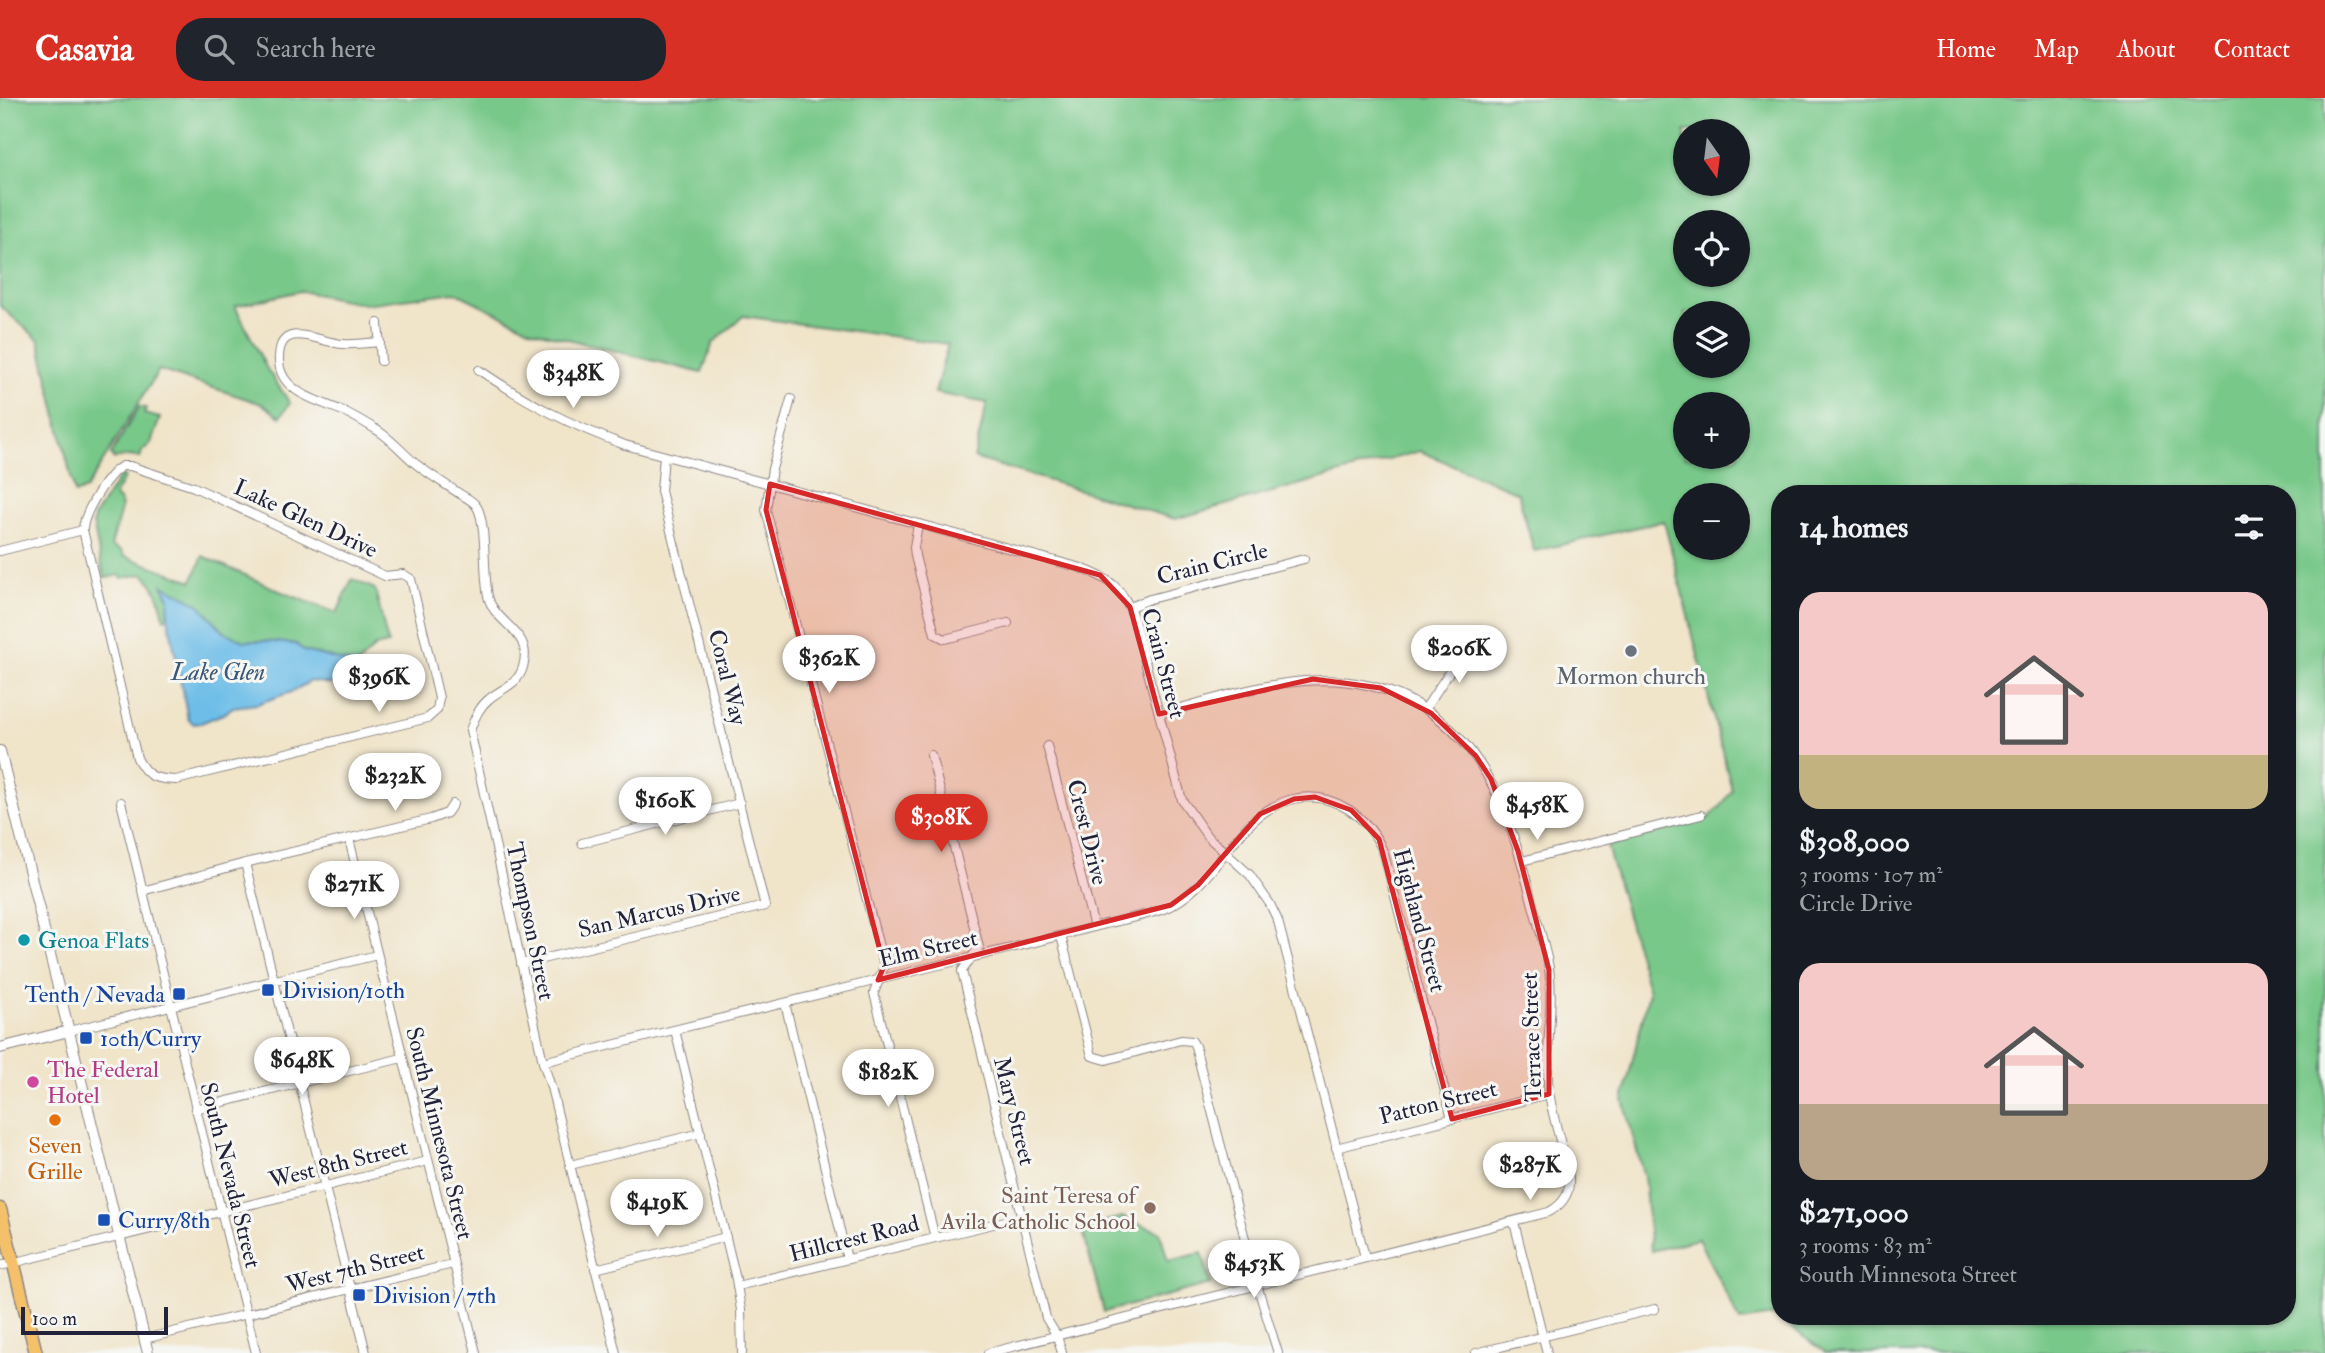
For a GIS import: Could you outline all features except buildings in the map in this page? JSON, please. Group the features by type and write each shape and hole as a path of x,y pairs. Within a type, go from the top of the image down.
{"main road":[{"path":"0,1209 7,1264 36,1353"}],"street":[{"path":"378,323 382,360"},
{"name":"Thompson Street","path":"380,342 342,344 300,333 289,337 283,343 278,356 280,368 295,389 307,398 346,412 382,433 419,466 476,505 482,524 488,597 496,614 517,631 525,651 524,666 518,680 490,698 480,708 470,730 543,1062 616,1353"},
{"name":"Crain Street","path":"480,370 514,394 558,418 614,442 1100,575 1123,593 1130,607 1182,800 1207,836 1250,876 1270,904 1278,921 1365,1257"},
{"path":"791,400 766,510 884,966 874,993 934,1238"},
{"name":"Coral Way","path":"664,456 661,491 765,906"},
{"name":"Lake Glen Drive","path":"130,466 194,487 385,576 403,574 411,579 439,698 437,710 428,718 176,780 156,779 143,770 137,758 83,530 83,521 107,479 118,468 130,466"},
{"path":"918,524 914,547 935,634 945,639 1008,623"},
{"path":"0,551 83,530"},
{"name":"Crain Circle","path":"1130,607 1150,599 1304,559"},
{"path":"1425,709 1468,645"},
{"name":"Terrace Street","path":"1159,714 1284,681 1350,680 1381,688 1425,709 1476,756 1501,801 1521,861 1549,970 1549,1094 1570,1183 1568,1192 1557,1208 1514,1222"},
{"name":"Crest Drive","path":"1047,746 1094,927"},
{"path":"0,751 148,1353"},
{"name":"Mary Street","path":"930,755 979,947 961,971 1046,1318 1058,1336 1062,1353"},
{"name":"Highland Street","path":"1284,802 1315,797 1336,803 1351,810 1365,822 1378,839 1384,853 1452,1119"},
{"name":"South Nevada Street","path":"121,802 256,1353"},
{"name":"Elm Street","path":"543,1062 1061,936 1171,905 1198,885 1260,814 1284,802"},
{"path":"582,843 740,803"},
{"path":"142,891 439,816 447,813 453,804"},
{"path":"1521,861 1701,815"},
{"name":"South Minnesota Street","path":"349,839 476,1353"},
{"path":"245,863 366,1353"},
{"name":"San Marcus Drive","path":"521,964 765,906"},
{"path":"1061,936 1093,1056 1106,1060 1181,1040 1192,1041 1195,1046 1257,1285 1278,1353"},
{"path":"0,1048 377,955"},
{"path":"785,1003 847,1259"},
{"path":"675,1030 737,1286 743,1353"},
{"path":"195,1109 402,1058"},
{"name":"Patton Street","path":"1336,1147 1549,1094"},
{"path":"570,1166 701,1133"},
{"name":"West 8th Street","path":"7,1264 428,1161"},
{"name":"Hillcrest Road","path":"737,1286 1022,1217"},
{"path":"988,1353 1514,1222 1547,1353"},
{"path":"594,1269 726,1237"},
{"name":"West 7th Street","path":"144,1339 453,1264"},
{"path":"1476,1353 1655,1310"}],"highlighted area":[{"path":"770,484 1100,575 1130,607 1159,714 1313,679 1381,688 1431,713 1476,756 1491,779 1518,851 1549,970 1549,1094 1452,1119 1379,839 1351,810 1315,797 1294,799 1260,814 1198,885 1171,905 878,980 884,966 766,510"}],"green space":[{"path":"0,98 2325,98 2325,1353 1826,1353 1787,1325 2296,1325 2296,485 1771,485 1771,1317 1740,1321 1698,1239 1651,1251 1644,1177 1623,1100 1649,992 1607,846 1706,820 1721,806 1732,790 1674,560 1750,560 1750,483 1673,483 1673,557 1664,521 1534,551 1518,493 1420,451 1175,519 974,458 987,403 935,393 948,344 743,316 713,343 702,373 532,330 455,292 365,304 300,291 235,306 267,369 290,403 280,417 262,404 159,370 86,489 75,494 39,340 0,306"},
{"path":"139,407 146,408 144,414 160,418 151,443 142,451 140,458 131,456 113,459 111,454"},
{"path":"120,476 125,477 115,494 120,500 121,509 111,546 122,551 124,556 192,581 203,556 282,592 337,613 352,579 375,589 388,644 375,647 357,665 304,651 296,644 244,641 224,632 199,604 163,587 169,598 168,617 164,619 158,594 143,574 105,578 93,522"},
{"path":"1122,1217 1160,1232 1168,1261 1202,1253 1211,1284 1104,1312 1082,1227"}],"water":[{"name":"Lake Glen","path":"163,585 199,604 224,632 244,641 296,644 304,651 359,665 366,673 365,680 355,684 338,685 311,681 291,692 257,704 233,707 225,713 194,724 188,719 168,617 169,598"}],"place":[{"name":"Mormon church","path":"1631,651"},
{"name":"Genoa Flats","path":"24,940"},
{"name":"Division/10th","path":"268,990"},
{"name":"Tenth / Nevada","path":"179,994"},
{"name":"10th/Curry","path":"86,1038"},
{"name":"The Federal Hotel","path":"33,1082"},
{"name":"Seven Grille","path":"55,1120"},
{"name":"Saint Teresa of Avila Catholic School","path":"1150,1208"},
{"name":"Curry/8th","path":"104,1220"},
{"name":"Division / 7th","path":"359,1295"}]}
